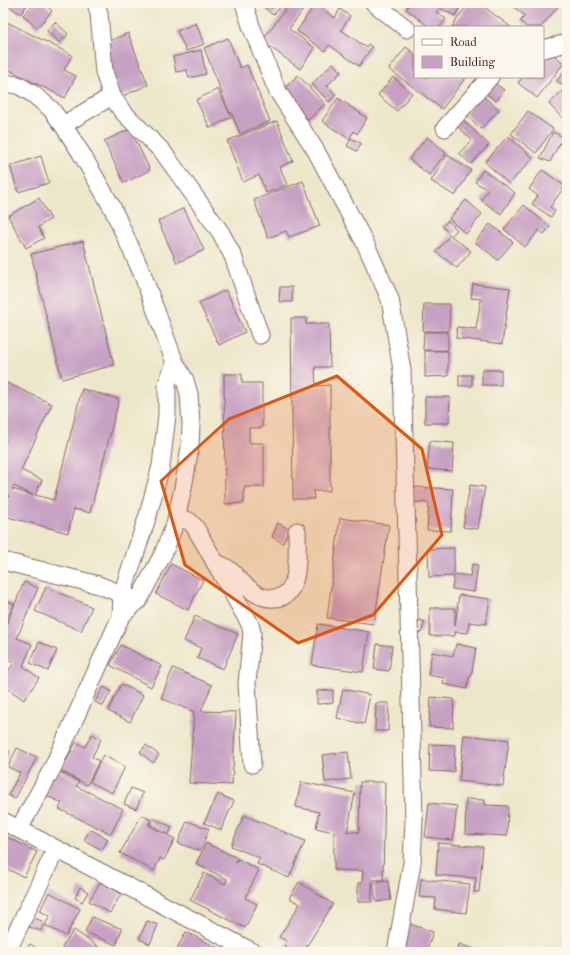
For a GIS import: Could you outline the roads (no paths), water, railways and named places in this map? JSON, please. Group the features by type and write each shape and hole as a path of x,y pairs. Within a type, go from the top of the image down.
{"street":[{"path":"96,3 99,13 104,72 112,96 122,111 163,152 221,233 233,256 260,335"},
{"path":"244,3 251,26 277,90 316,151 366,245 390,299 402,370 408,536 414,820 412,863 396,952"},
{"path":"374,3 407,29"},
{"path":"544,49 567,44"},
{"path":"445,128 489,78"},
{"path":"3,83 18,85 33,94 51,109 63,125 115,214 144,279 175,363 185,380 190,394 190,447 176,518 163,554 138,601 121,616"},
{"path":"63,125 112,96"},
{"path":"19,829 53,767 121,616 122,594 148,515 161,466 167,415 167,384 175,363"},
{"path":"176,518 189,522 194,527 250,624 252,633 246,684 252,764"},
{"path":"215,562 234,572 250,590 270,598 279,598 287,594 292,586 296,568 296,531"},
{"path":"3,561 99,585 138,601"},
{"path":"3,821 253,952"},
{"path":"7,952 56,849"}]}
